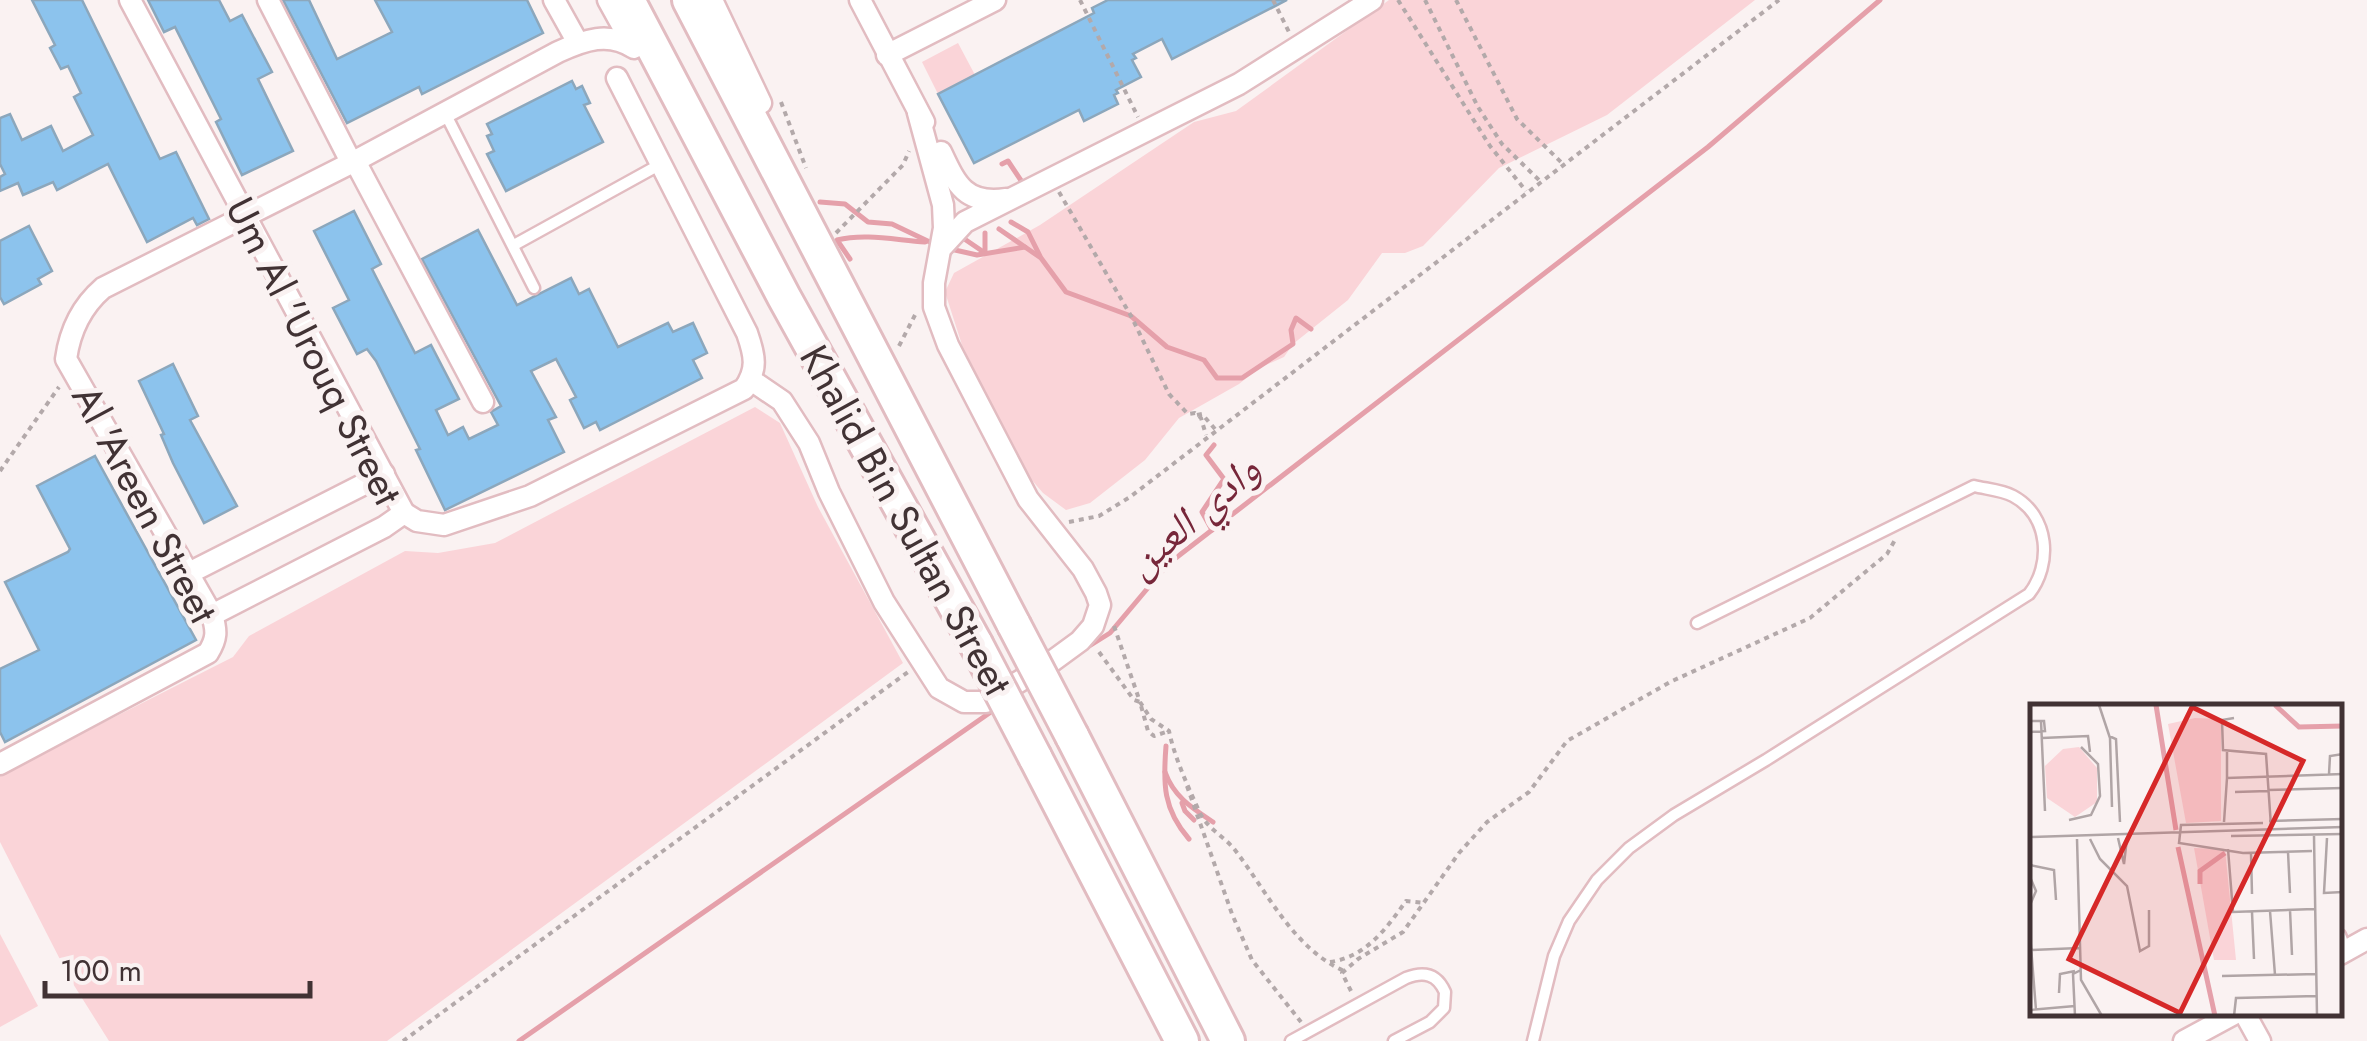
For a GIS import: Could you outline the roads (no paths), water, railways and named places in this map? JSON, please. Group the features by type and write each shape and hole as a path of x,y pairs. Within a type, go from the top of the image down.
{"main road":[{"name":"Khalid Bin Sultan Street","path":"628,0 784,297 976,644 1182,1041"},
{"name":"Khalid Bin Sultan Street","path":"689,0 1228,1041"}],"street":[{"name":"Um Al 'Urouq Street","path":"130,0 404,514 212,615"},
{"path":"268,0 483,402"},
{"path":"554,0 578,43"},
{"path":"578,43 599,22 608,0"},
{"path":"608,0 748,247 784,297"},
{"path":"712,0 798,179 832,276"},
{"path":"860,0 958,187 986,200 1012,198"},
{"path":"887,54 995,0"},
{"path":"942,248 958,228 984,213 1239,84 1372,0"},
{"path":"246,216 578,43 607,37 634,48"},
{"path":"404,514 417,521 444,525 530,496 744,390 751,380 756,366 747,333 617,78"},
{"path":"751,380 782,400 808,443 884,602 939,688 964,702 986,702 1080,641 1093,626 1100,605 1083,568 1028,499 948,344 934,307 944,205 918,113"},
{"path":"938,184 957,209 966,214 984,213"},
{"name":"Al 'Areen Street","path":"0,764 208,653 215,643 217,630 212,615 66,358 80,313 102,288 246,216"},
{"path":"189,573 384,474"},
{"path":"2342,946 2367,938"},
{"path":"2184,1041 2230,1016"},
{"path":"2246,1016 2260,1041"}],"lane":[{"path":"444,111 534,288"},
{"path":"514,245 659,164"},
{"path":"1533,1041 1554,956 1569,921 1597,880 1629,848 1674,815 2014,605 2039,581 2045,557 2042,532 2029,510 2011,495 1974,486 1697,623"},
{"path":"1292,1041 1419,973 1432,976 1445,992 1444,1008 1430,1022 1394,1041"}],"waterway":[{"name":"وادي العين","path":"1086,648 1110,633 1168,564 1708,147 1880,0"},
{"path":"1002,164 1008,161 1024,185"},
{"path":"820,202 845,204 868,222 892,224 936,245"},
{"path":"1011,222 1028,232 1040,256"},
{"path":"999,229 1025,247"},
{"path":"985,233 985,251"},
{"path":"850,259 837,240 869,237 925,242"},
{"path":"963,238 985,253"},
{"path":"946,248 977,255 1025,247 1041,258 1066,292 1131,316 1167,347 1204,360 1217,378 1242,378 1293,344 1291,330 1296,318 1311,329"},
{"path":"1212,530 1202,512 1224,479 1206,455 1214,445"},
{"name":"وادي العين","path":"519,1041 998,707"},
{"path":"1166,746 1167,796 1174,817 1189,839"},
{"path":"1165,772 1179,795 1213,822"},
{"path":"1182,803 1194,820"}]}
